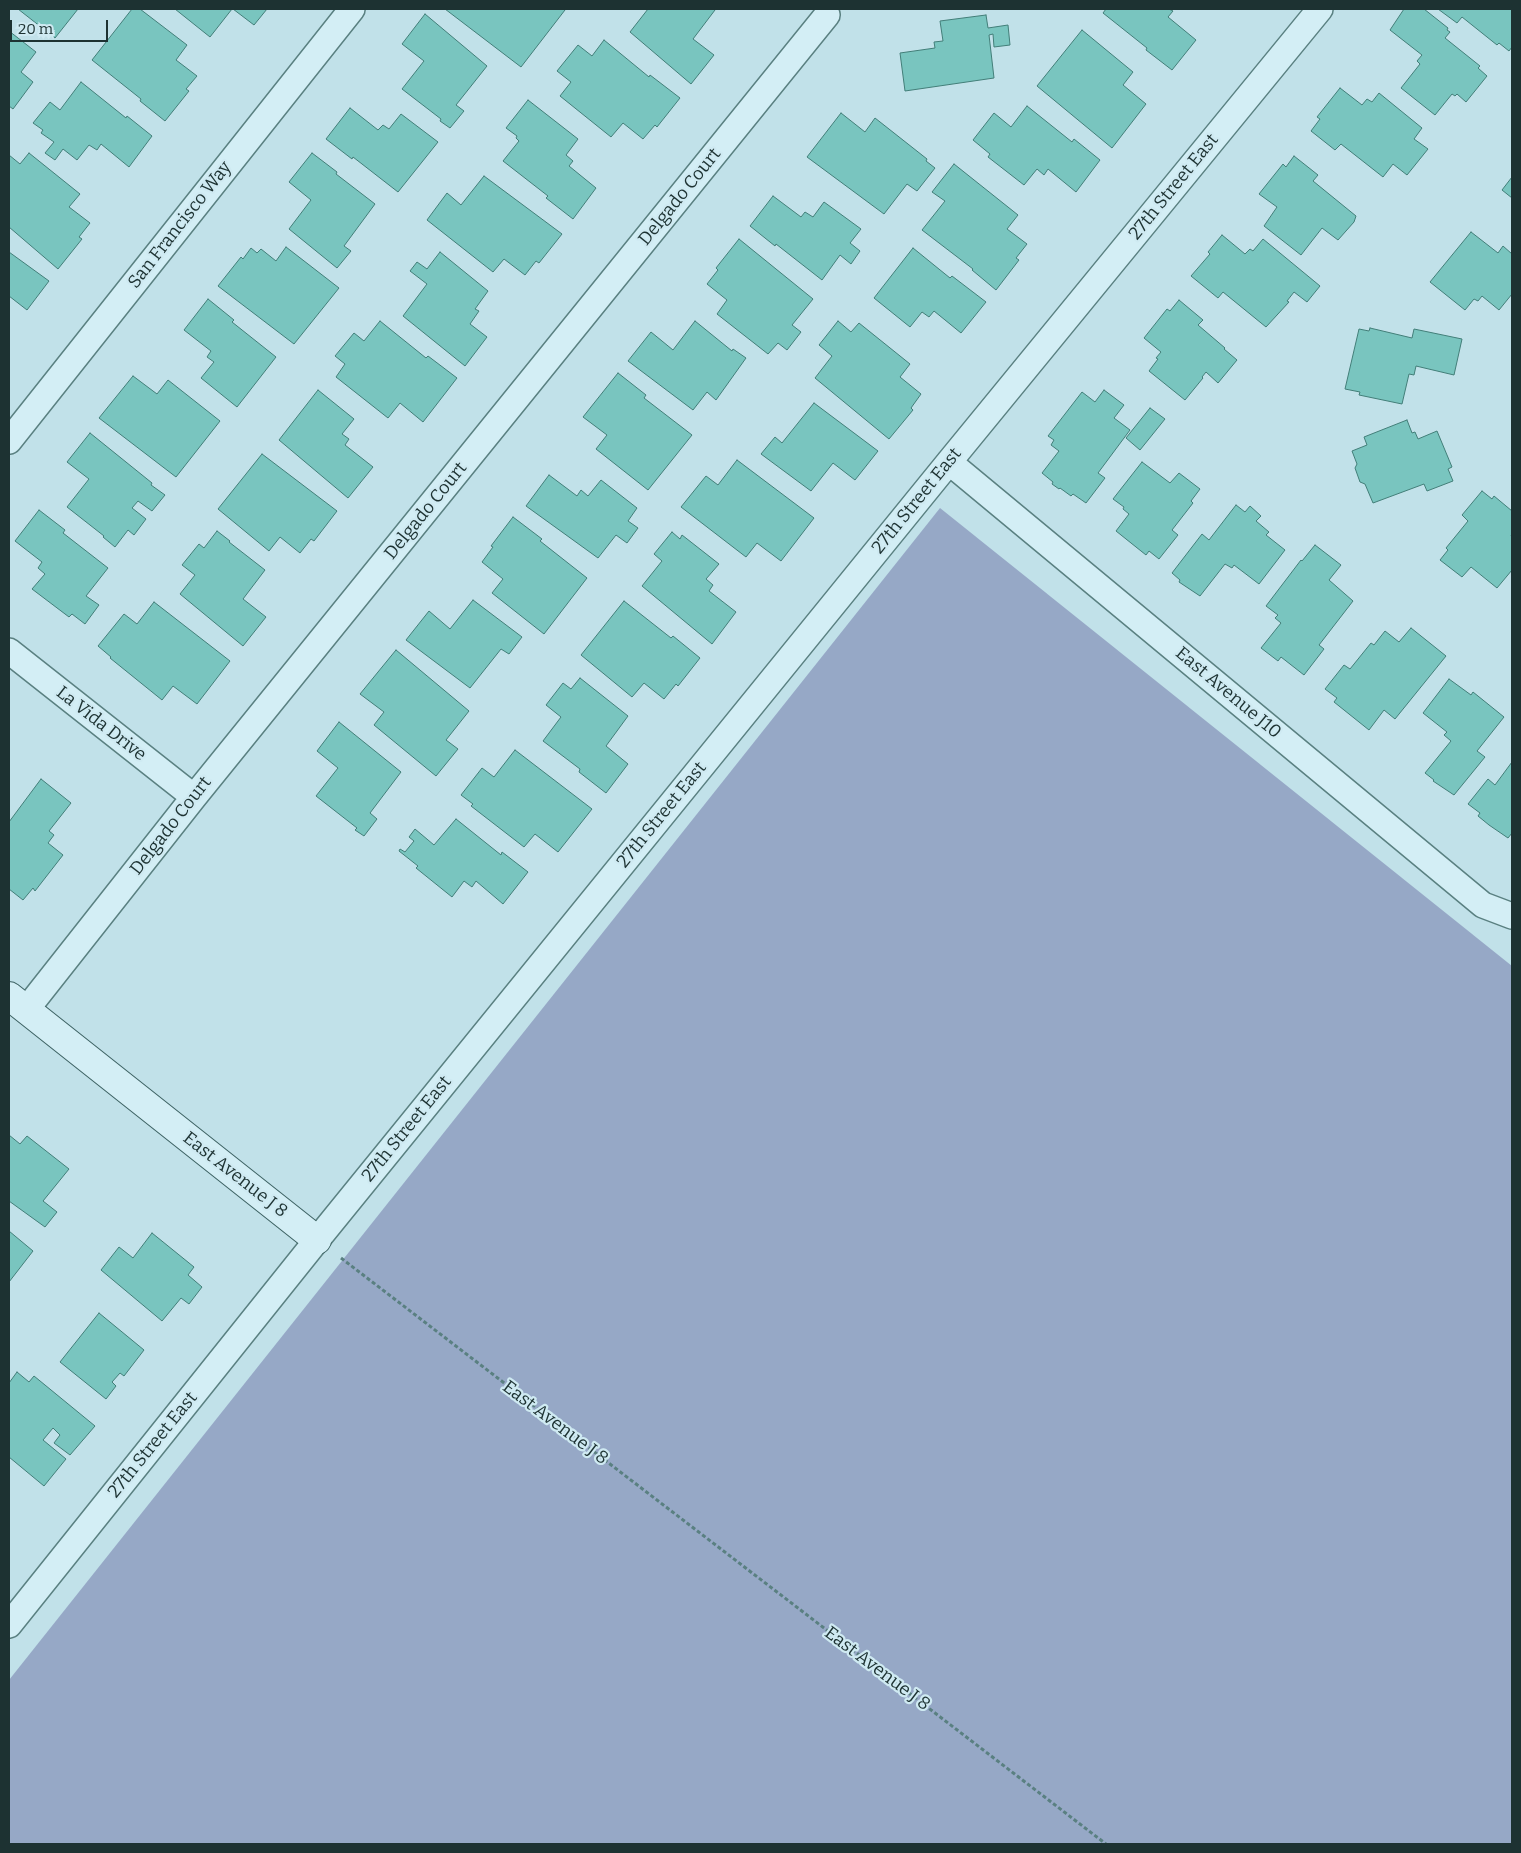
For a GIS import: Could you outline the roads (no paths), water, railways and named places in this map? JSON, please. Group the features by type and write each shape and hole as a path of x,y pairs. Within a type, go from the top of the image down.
{"street":[{"name":"San Francisco Way","path":"9,441 352,9"},
{"name":"27th Street East","path":"9,1625 317,1240 1320,9"},
{"name":"Delgado Court","path":"18,1003 194,797 827,15"},
{"name":"East Avenue J10","path":"949,462 1483,905 1512,916"},
{"name":"La Vida Drive","path":"9,651 194,797"},
{"name":"East Avenue J 8","path":"18,1003 317,1240"}]}
